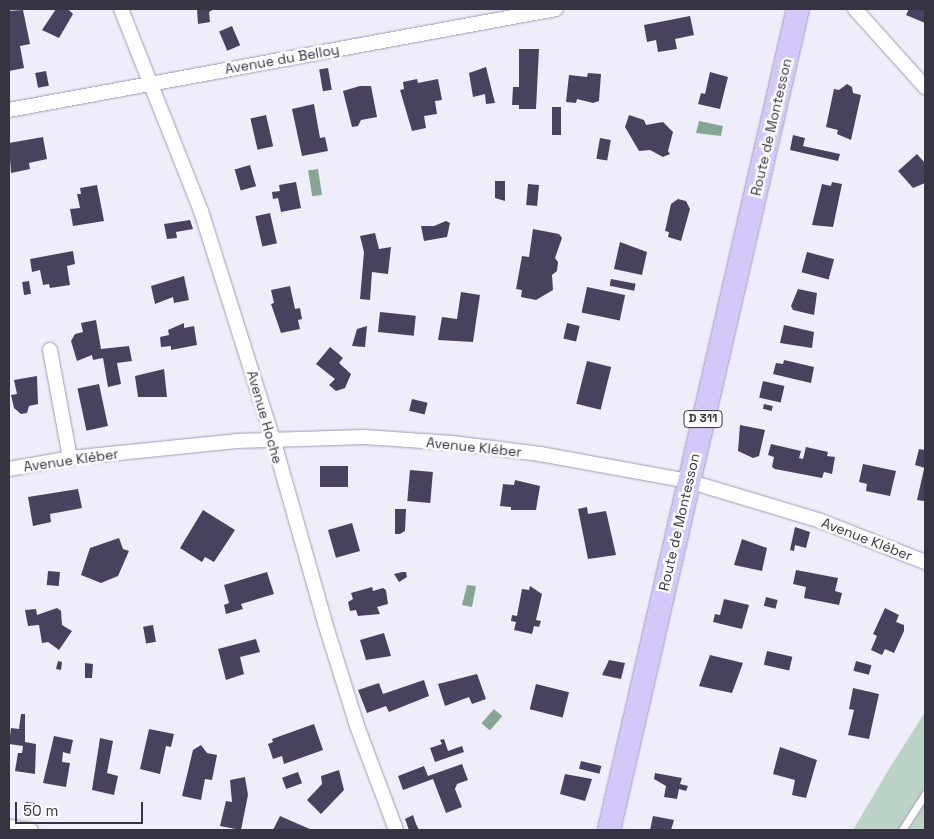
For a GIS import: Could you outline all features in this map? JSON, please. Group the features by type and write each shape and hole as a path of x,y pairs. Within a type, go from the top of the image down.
{"main road":[{"name":"Route de Montesson","path":"609,830 798,9"}],"street":[{"name":"Avenue Hoche","path":"121,9 152,83 200,211 272,439 334,651 378,787 396,830"},
{"name":"Avenue du Belloy","path":"9,110 556,9"},
{"path":"855,9 925,86"},
{"path":"50,350 70,458"},
{"name":"Avenue Kléber","path":"9,470 70,458 272,439 364,437 452,443 559,457 688,481 821,521 925,562"},
{"path":"9,828 31,830"}],"lane":[{"path":"902,830 925,794"}],"shaded area":[{"path":"699,121 723,126 721,136 696,133"},
{"path":"318,169 322,195 312,196 308,171"},
{"path":"467,585 476,586 472,607 462,605"},
{"path":"494,709 502,716 490,731 482,723"},
{"path":"925,712 925,830 853,830 889,769"}],"building":[{"path":"56,9 68,9 73,14 59,38 42,30"},
{"path":"197,9 214,9 209,12 210,22 198,24"},
{"path":"909,9 925,9 925,23 906,15"},
{"path":"23,10 30,44 20,46 24,68 9,71 9,11"},
{"path":"690,16 694,35 675,39 677,49 658,52 656,40 647,42 644,25"},
{"path":"232,26 240,45 227,51 219,31"},
{"path":"519,49 539,49 536,109 519,109 519,105 512,105 513,87 519,87"},
{"path":"486,67 495,103 486,104 485,94 473,97 469,73"},
{"path":"328,68 332,90 323,91 319,70"},
{"path":"46,71 49,86 38,88 35,73"},
{"path":"710,72 728,77 720,109 698,104 701,93 705,94"},
{"path":"588,73 601,74 599,101 593,103 577,99 576,103 566,102 569,75 587,77"},
{"path":"417,79 418,83 438,79 442,100 435,101 437,114 424,116 426,128 412,131 400,90 404,89 403,82"},
{"path":"847,84 852,87 853,93 861,95 851,140 837,134 838,130 826,127 834,89 839,90"},
{"path":"360,86 371,86 377,117 361,120 358,126 352,127 343,91"},
{"path":"314,104 320,138 325,137 328,151 302,156 292,109"},
{"path":"552,107 561,107 561,135 552,135"},
{"path":"266,115 273,146 258,150 250,119"},
{"path":"629,115 644,120 646,125 663,122 673,132 668,151 670,154 663,157 650,150 639,151 625,127"},
{"path":"793,135 805,138 803,146 840,154 838,161 790,150"},
{"path":"43,137 47,159 29,163 30,169 11,173 9,143"},
{"path":"600,138 611,140 607,161 596,159"},
{"path":"917,154 925,163 925,183 913,188 898,171"},
{"path":"250,165 256,186 241,191 235,169"},
{"path":"495,181 505,181 505,201 495,198"},
{"path":"296,182 301,208 281,212 278,198 273,199 272,192 280,191 279,185"},
{"path":"832,182 842,184 833,227 812,225 822,184 831,186"},
{"path":"528,184 539,185 537,206 526,205"},
{"path":"97,185 104,221 73,226 70,209 80,208 77,194 81,194 80,188"},
{"path":"678,199 686,201 690,209 681,241 668,237 669,232 665,231 671,204"},
{"path":"270,213 277,243 262,247 255,216"},
{"path":"190,220 193,229 176,232 177,238 167,239 164,224"},
{"path":"446,221 450,223 447,237 424,241 421,226 434,226"},
{"path":"533,229 559,234 562,238 555,258 558,262 557,271 552,275 553,290 536,300 521,297 522,290 516,289 522,256 529,257"},
{"path":"375,233 379,249 391,247 388,274 372,272 370,300 360,299 364,252 360,236"},
{"path":"620,242 647,252 642,275 614,269"},
{"path":"73,251 75,264 67,266 70,285 50,288 49,284 43,285 40,270 32,272 30,259"},
{"path":"807,252 834,259 829,280 802,272"},
{"path":"184,276 189,300 174,303 173,297 155,304 151,286"},
{"path":"611,279 636,284 634,291 610,286"},
{"path":"29,281 31,294 24,295 22,282"},
{"path":"290,286 295,309 300,308 302,319 298,320 300,329 281,333 271,304 274,303 271,290"},
{"path":"587,287 625,295 620,321 582,312"},
{"path":"798,289 817,293 814,315 793,310 791,306"},
{"path":"461,292 480,295 473,342 438,340 442,317 457,319"},
{"path":"380,312 416,316 414,336 378,332"},
{"path":"96,320 101,349 129,346 132,361 117,363 121,384 108,387 103,358 93,360 92,355 77,361 71,341 75,334 83,332 81,323"},
{"path":"184,323 184,328 194,326 197,345 171,350 171,346 161,347 160,337 169,335 168,330"},
{"path":"567,323 580,326 576,342 563,339"},
{"path":"784,325 814,332 812,348 780,343"},
{"path":"367,326 365,347 352,346 357,329"},
{"path":"330,347 343,358 339,363 351,374 345,388 336,391 329,385 335,379 316,364"},
{"path":"784,360 814,367 811,383 773,374 776,363 783,364"},
{"path":"587,361 611,367 601,410 576,404"},
{"path":"164,369 167,397 138,397 135,376"},
{"path":"37,376 38,404 29,406 27,413 21,414 14,408 11,395 17,394 14,380"},
{"path":"763,381 784,386 781,403 759,398"},
{"path":"99,384 108,426 86,431 77,389"},
{"path":"412,399 428,403 425,415 409,411"},
{"path":"764,404 773,406 772,411 763,409"},
{"path":"740,425 765,430 759,456 753,458 738,451"},
{"path":"771,444 801,451 799,458 803,459 806,447 828,452 827,456 835,457 832,474 824,472 822,478 775,469 772,467 774,457 768,455"},
{"path":"919,449 925,450 925,468 915,465"},
{"path":"863,464 896,471 890,496 866,491 867,484 859,482"},
{"path":"320,466 348,466 348,487 320,487"},
{"path":"924,469 925,506 924,501 917,500"},
{"path":"410,470 433,472 430,503 407,501"},
{"path":"515,480 540,486 536,510 511,510 511,507 500,506 503,484 514,485"},
{"path":"78,489 82,508 50,514 51,522 33,526 28,497"},
{"path":"587,507 588,514 606,511 616,555 588,559 578,509"},
{"path":"395,509 406,509 405,531 400,534 395,534"},
{"path":"203,510 235,530 214,562 205,557 202,562 180,548"},
{"path":"352,523 360,551 336,558 328,530"},
{"path":"795,527 810,532 806,548 795,545 794,551 790,550"},
{"path":"119,538 123,549 129,551 118,576 101,583 81,575 90,548"},
{"path":"742,539 767,548 762,571 734,565"},
{"path":"796,570 838,578 835,591 842,593 839,605 804,598 806,587 793,584"},
{"path":"48,571 60,572 59,586 47,585"},
{"path":"267,572 274,594 241,604 243,609 226,614 224,605 229,603 224,585"},
{"path":"406,572 407,577 399,582 394,574"},
{"path":"530,586 542,594 536,620 541,621 539,627 534,626 532,634 514,630 516,622 511,621 512,615 517,616 522,589 529,590"},
{"path":"372,587 373,591 383,588 386,590 388,604 377,607 380,614 358,616 356,610 350,611 348,602 353,599 351,593"},
{"path":"766,597 778,600 775,609 764,606"},
{"path":"724,599 749,605 742,629 713,622 715,614 720,615"},
{"path":"57,608 61,611 62,625 72,631 59,650 48,642 42,643 39,625 28,626 25,610 36,609 37,615"},
{"path":"885,608 899,615 896,622 904,625 904,631 894,653 885,649 882,655 871,650 877,636 873,634"},
{"path":"153,625 156,642 146,643 143,627"},
{"path":"384,633 391,656 366,660 360,640"},
{"path":"256,639 260,652 240,657 244,674 226,680 218,649"},
{"path":"767,651 792,657 789,670 764,665"},
{"path":"710,655 743,663 732,693 699,686"},
{"path":"609,660 625,663 621,679 602,675"},
{"path":"58,661 62,662 61,670 56,669"},
{"path":"856,661 871,665 869,675 853,671"},
{"path":"85,663 93,664 92,678 85,678"},
{"path":"477,674 486,699 472,704 469,697 445,706 438,684"},
{"path":"424,680 429,696 389,712 386,706 367,713 358,690 379,683 383,694"},
{"path":"536,684 569,692 563,717 530,709"},
{"path":"853,688 879,694 869,739 848,735 854,710 849,709"},
{"path":"21,714 25,714 25,742 36,744 35,774 15,771 18,753 22,753 23,746 9,744 11,728 19,729"},
{"path":"314,724 323,750 284,764 282,756 273,759 268,744 273,742 272,739"},
{"path":"149,729 174,734 171,747 166,746 160,774 140,769"},
{"path":"54,736 73,740 70,754 63,752 62,762 70,763 66,787 43,783"},
{"path":"100,738 113,741 107,773 118,776 114,795 92,790"},
{"path":"444,739 448,751 462,746 464,752 435,762 430,748 442,744 440,740"},
{"path":"201,745 207,753 217,755 212,780 205,779 201,800 182,796 193,750"},
{"path":"780,747 817,760 806,798 792,795 795,780 773,774"},
{"path":"581,761 601,766 599,774 579,769"},
{"path":"462,764 468,780 457,784 455,789 462,807 446,813 433,779 403,790 398,776 424,766 428,776"},
{"path":"339,770 344,790 321,814 307,800 322,784 321,776"},
{"path":"298,772 302,783 286,789 282,778"},
{"path":"655,773 682,778 680,784 688,786 686,791 679,789 677,799 664,797 666,786 654,779"},
{"path":"565,774 592,779 585,801 560,794"},
{"path":"245,777 248,795 241,830 220,826 226,801 232,802 230,780"},
{"path":"26,802 35,803 34,816 25,815"},
{"path":"413,815 419,830 409,830 405,819"},
{"path":"280,816 312,830 273,830"},
{"path":"653,816 674,820 671,830 650,830"}]}
